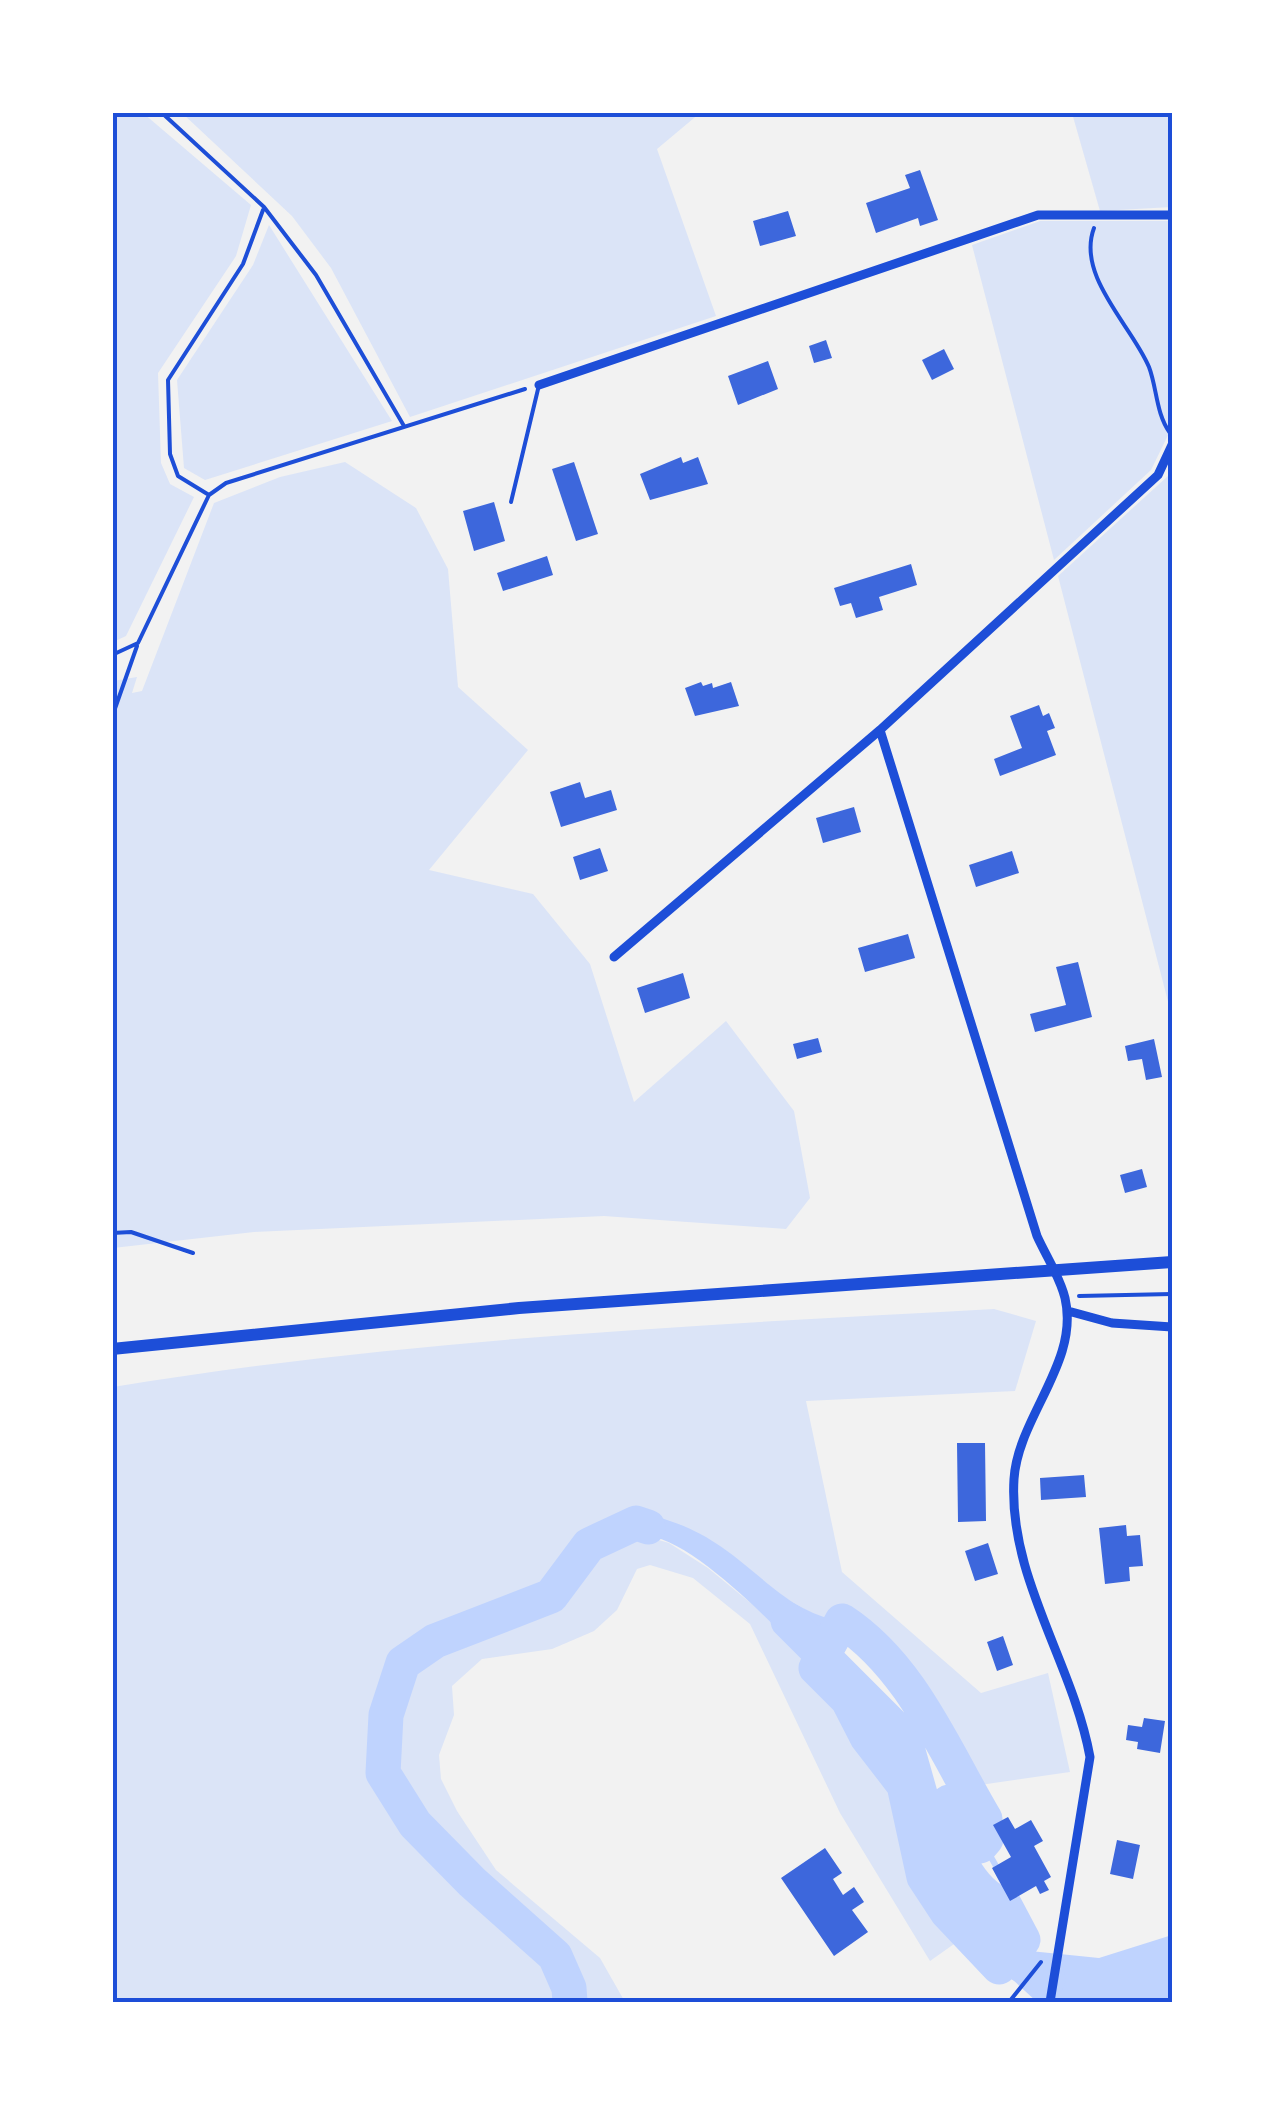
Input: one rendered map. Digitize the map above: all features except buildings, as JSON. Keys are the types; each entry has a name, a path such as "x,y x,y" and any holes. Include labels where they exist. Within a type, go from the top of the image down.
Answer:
{"main road":[{"path":"112,1349 519,1308 1172,1262"}],"street":[{"path":"539,385 1038,215 1172,215"},
{"path":"614,957 880,730 1158,474 1172,445"},
{"path":"880,730 1036,1236 1064,1293 1068,1311 1061,1354 1020,1440 1014,1478 1016,1516 1028,1575 1085,1729 1090,1757 1050,2002"},
{"path":"1068,1311 1112,1323 1172,1327"}],"lane":[{"path":"511,502 539,385"}],"path":[{"path":"161,112 264,207 316,275 405,428"},
{"path":"209,495 178,476 170,454 168,380 243,264 264,207"},
{"path":"1109,215 1094,228 1089,242 1114,314 1141,350 1164,426 1172,436"},
{"path":"112,718 138,643 209,495 226,484 539,385"},
{"path":"112,655 138,643"},
{"path":"112,1233 131,1232 194,1253"},
{"path":"1064,1293 1096,1299 1172,1294"},
{"path":"1008,2002 1062,1934"}],"shaded area":[{"path":"113,112 143,113 251,205 236,256 158,373 161,463 170,484 194,497 126,636 113,642"},
{"path":"182,113 700,113 657,149 716,316 410,417 331,268 292,216"},
{"path":"1072,113 1172,113 1172,207 1100,211"},
{"path":"1040,221 1172,221 1172,427 1151,470 1054,560 972,245"},
{"path":"269,225 392,421 205,480 184,468 177,380 253,265"},
{"path":"345,462 416,508 448,569 458,687 528,750 429,870 533,894 590,964 634,1102 726,1021 794,1111 810,1198 786,1229 604,1216 254,1232 113,1248 113,681 137,677 132,693 142,691 214,503 280,477"},
{"path":"1172,466 1172,1017 1058,576 1168,476"},
{"path":"994,1309 1036,1321 1015,1391 806,1401 842,1572 981,1693 1048,1673 1070,1772 966,1787 918,1698 862,1634 842,1621 820,1618 772,1590 724,1549 641,1535 669,1543 708,1568 769,1618 848,1700 867,1737 904,1785 924,1877 947,1912 971,1932 930,1961 840,1813 750,1624 693,1578 650,1565 637,1569 617,1610 594,1631 552,1649 482,1659 452,1686 454,1715 439,1755 441,1779 496,1870 600,1958 625,2002 113,2002 113,1387 442,1345"}],"water":[{"path":"629,1511 701,1534 793,1602 842,1621 816,1668 734,1588 685,1551 661,1539 641,1535 611,1546 598,1530"},
{"path":"1172,1935 1172,1997 1145,2002 1037,2002 999,1967 1023,1940 1030,1951 1099,1958"}],"waterway":[{"path":"570,2002 569,1988 555,1956 472,1882 415,1824 383,1773 386,1715 403,1663 435,1641 551,1596 589,1545 636,1523 648,1527"},
{"path":"788,1621 904,1737 942,1872 1018,1963 1048,1979"},
{"path":"842,1621 888,1661 907,1685 985,1819 986,1839 980,1846 949,1802 941,1808 962,1866 981,1890 1005,1906 1023,1940 999,1967 947,1912 924,1877 904,1785 867,1737 848,1700 816,1668 842,1621"},
{"path":"983,1843 996,1866"},
{"path":"996,1936 1009,1898"}]}
